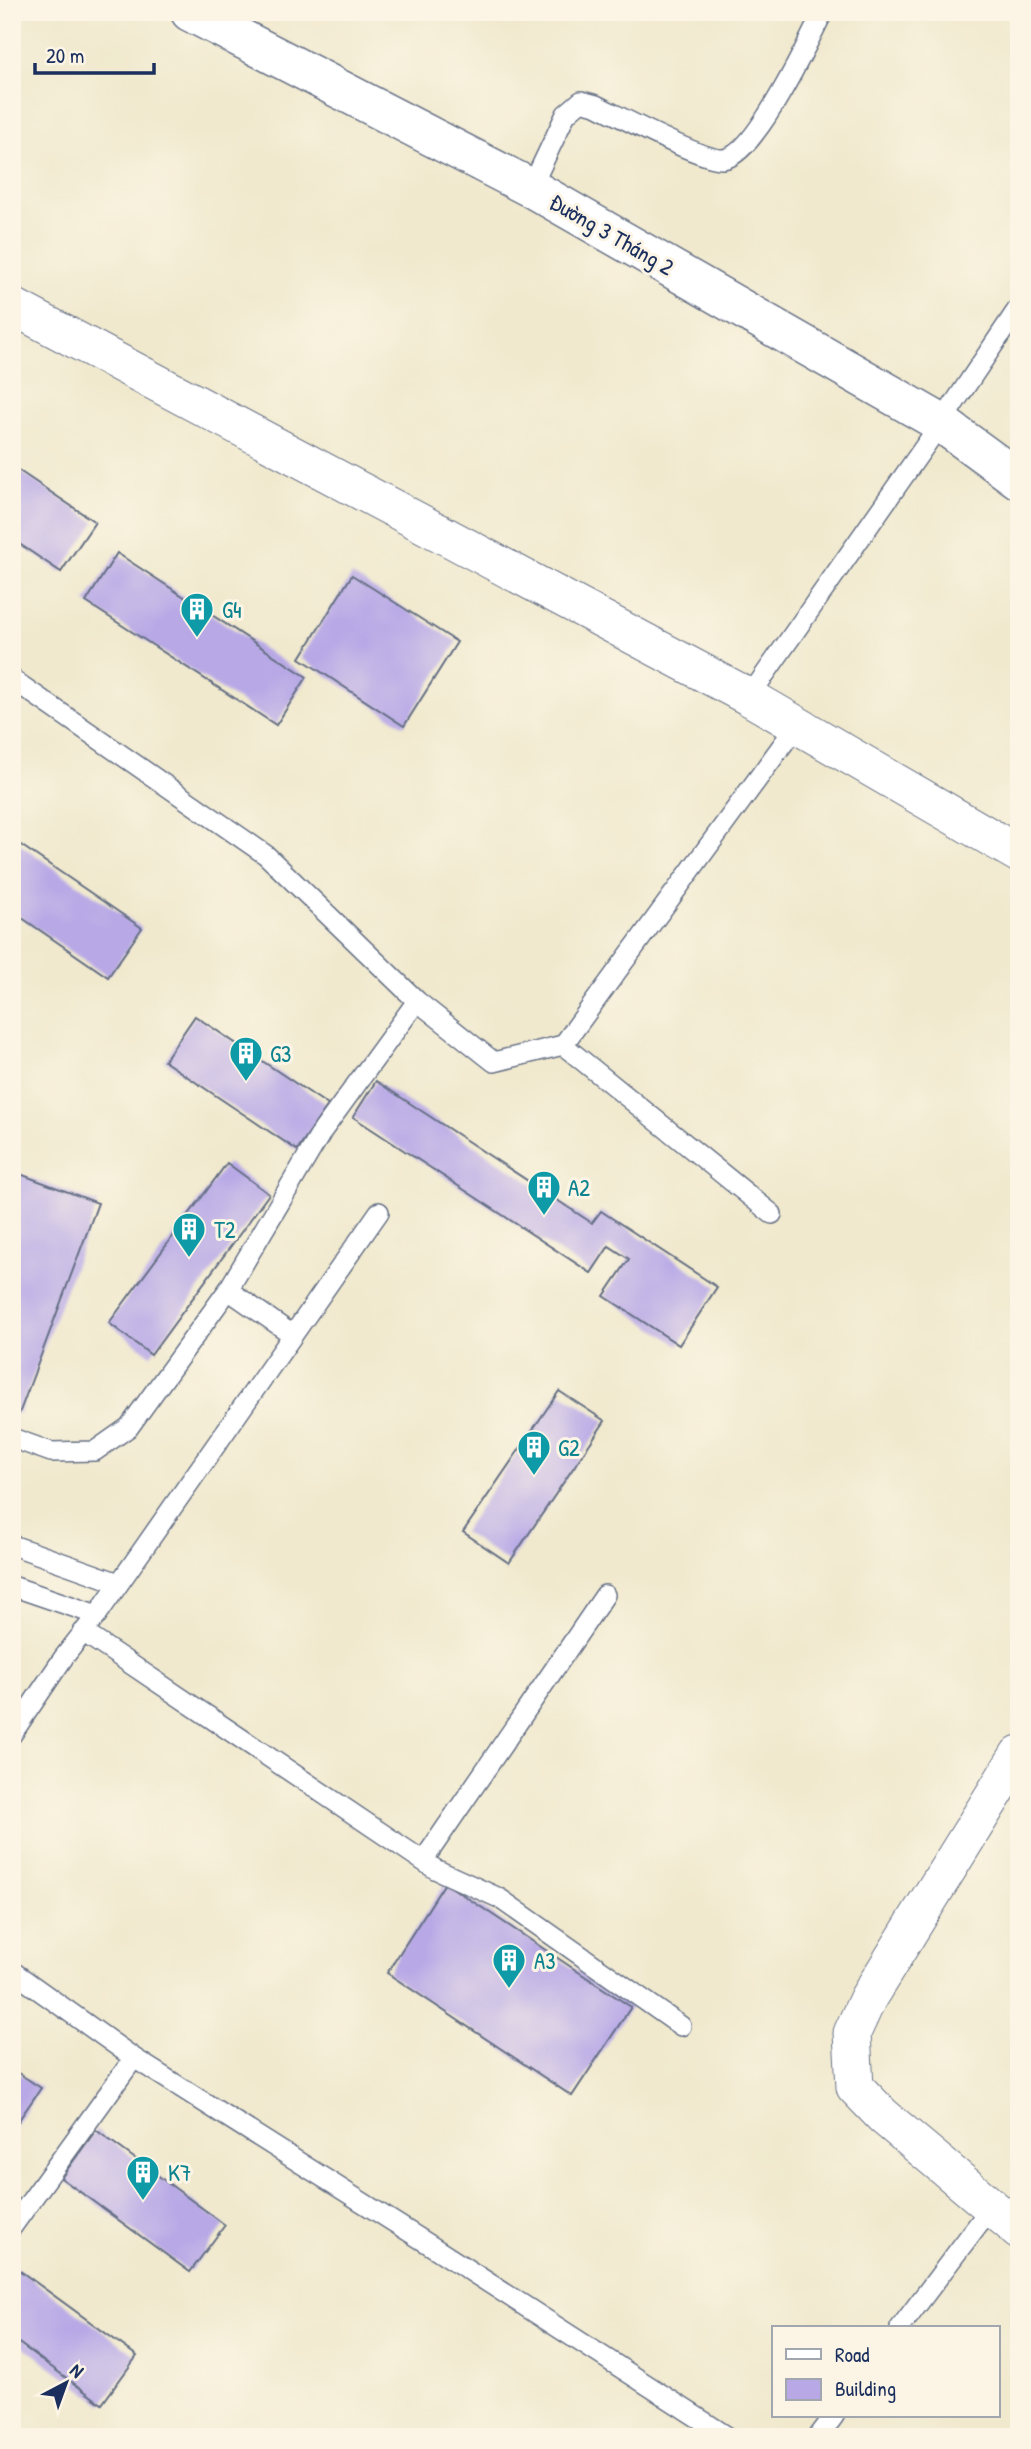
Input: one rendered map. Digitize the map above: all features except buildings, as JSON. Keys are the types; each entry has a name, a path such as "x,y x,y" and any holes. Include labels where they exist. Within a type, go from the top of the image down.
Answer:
{"street":[{"name":"Đường 3 Tháng 2","path":"190,12 531,188 941,423 1019,480"},
{"path":"12,306 749,697 1019,854"},
{"path":"1019,1754 868,1998 852,2033 856,2087 883,2116 1019,2230"}],"lane":[{"path":"531,188 566,114 581,101 596,104 696,153 722,160 737,156 782,91 823,12"},
{"path":"749,697 1019,307"},
{"path":"12,679 266,855 417,1001 494,1062 563,1045 797,725"},
{"path":"12,1438 51,1452 94,1451 129,1427 229,1290 323,1130 417,1001"},
{"path":"563,1045 772,1214"},
{"path":"12,1734 379,1212"},
{"path":"229,1290 293,1335"},
{"path":"12,1545 119,1583"},
{"path":"12,1586 97,1615"},
{"path":"423,1861 605,1595"},
{"path":"83,1632 435,1869 499,1898 681,2026"},
{"path":"12,1971 134,2058 728,2437"},
{"path":"12,2227 134,2058"},
{"path":"902,2326 992,2206"},
{"path":"818,2437 832,2418"}],"place":[{"name":"G4","path":"197,639"},
{"name":"G3","path":"246,1083"},
{"name":"A2","path":"544,1217"},
{"name":"T2","path":"189,1259"},
{"name":"G2","path":"534,1477"},
{"name":"A3","path":"509,1990"},
{"name":"K7","path":"143,2202"}]}
